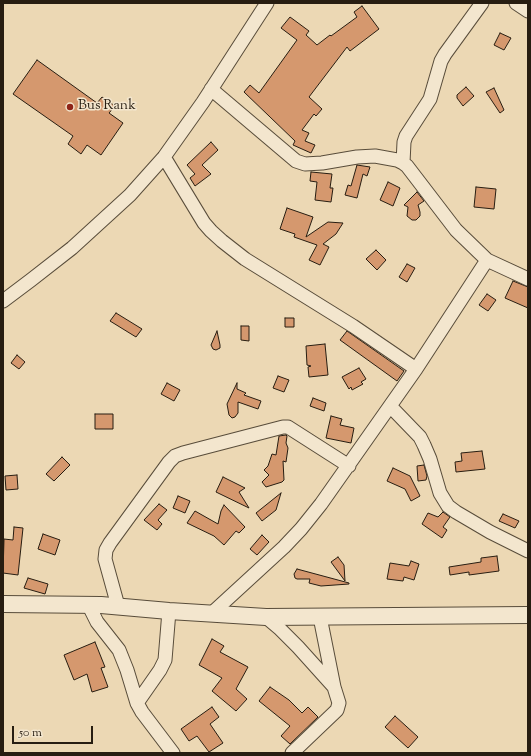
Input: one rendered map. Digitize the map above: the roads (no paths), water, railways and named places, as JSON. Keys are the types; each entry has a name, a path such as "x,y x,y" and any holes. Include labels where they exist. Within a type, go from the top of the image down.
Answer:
{"street":[{"path":"3,301 72,248 130,195 164,157 211,89 267,3"},
{"path":"403,163 404,142 406,136 430,100 441,61 482,3"},
{"path":"516,3 528,11"},
{"path":"211,89 296,161 306,164 322,163 357,157 375,156 397,160 403,163 407,166 456,230 487,260 528,279"},
{"path":"164,157 211,231 245,259 353,326 416,369"},
{"path":"211,614 269,561 301,529 349,466 391,407 487,260"},
{"path":"391,407 420,437 430,459 440,493 448,506 490,532 528,551"},
{"path":"118,606 105,559 106,550 169,462 175,456 283,427 288,428 349,466"},
{"path":"3,604 88,604 266,617 528,615"},
{"path":"88,604 97,622 119,650 137,703 144,716 173,753"},
{"path":"137,703 160,670 165,660 169,611"},
{"path":"266,617 298,647 334,687"},
{"path":"292,753 337,710 339,703 334,687 320,617"}],"place":[{"name":"Bus Rank","path":"70,107"}]}
